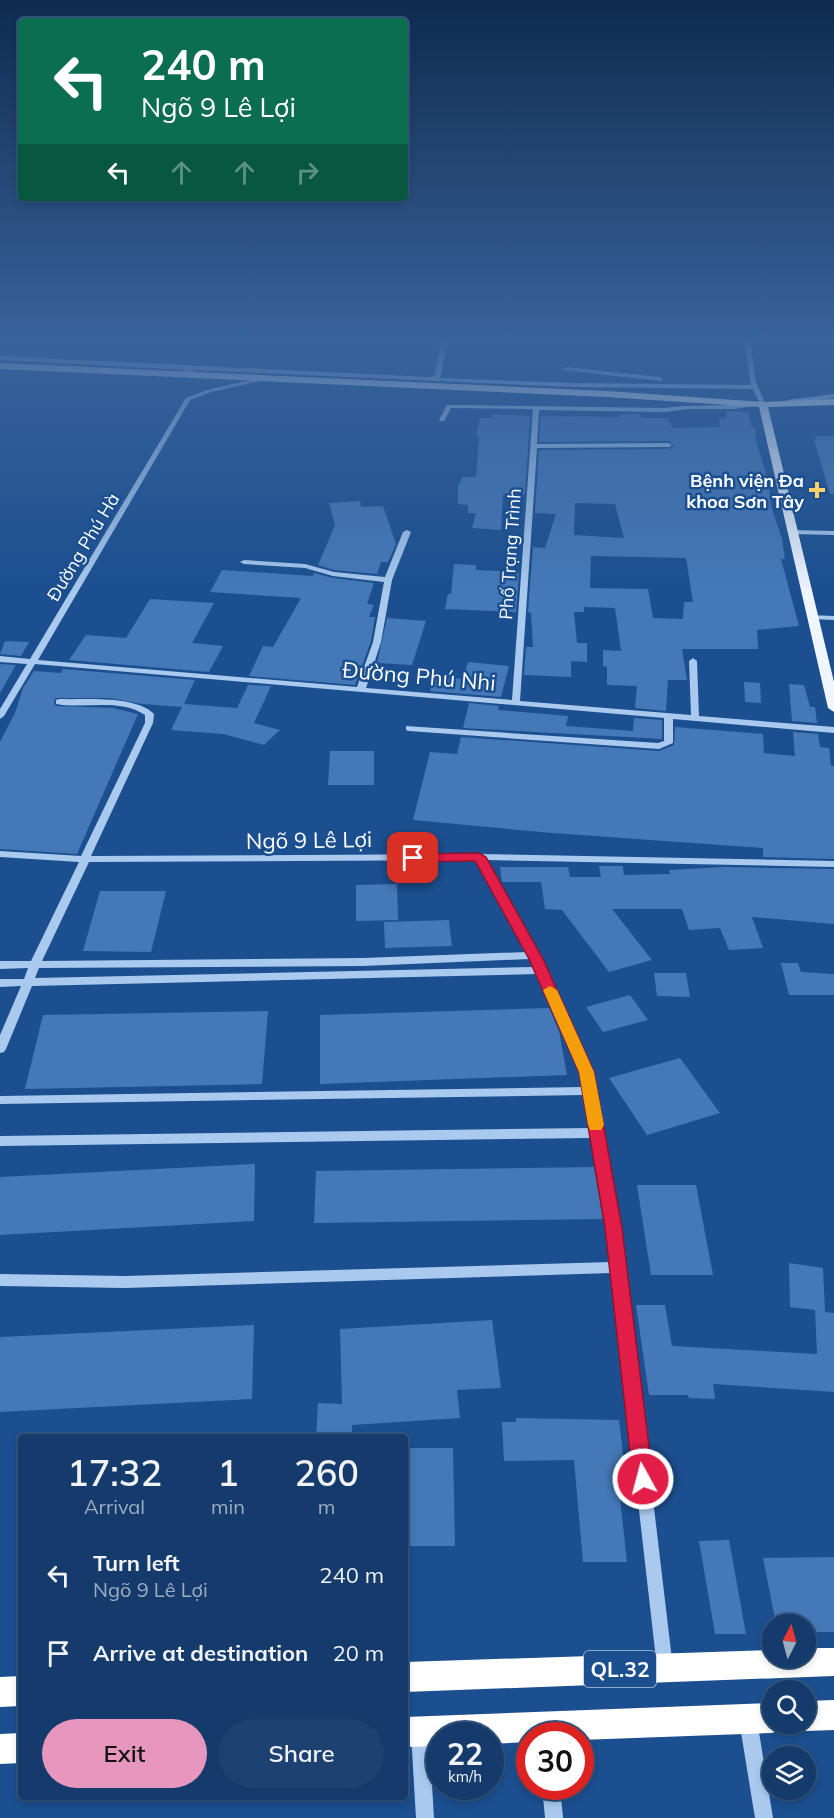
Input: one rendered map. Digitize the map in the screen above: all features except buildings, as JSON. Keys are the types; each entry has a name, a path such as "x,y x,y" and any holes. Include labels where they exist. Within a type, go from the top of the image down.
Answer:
{"highway":[{"name":"QL.32","path":"408,1677 834,1662"},
{"path":"0,1692 18,1691"},
{"path":"816,1716 834,1715"},
{"path":"594,1728 760,1718"},
{"path":"412,1731 516,1731"},
{"path":"0,1749 18,1748"}],"main road":[{"path":"768,425 834,708"}],"street":[{"name":"Đường Phú Hà","path":"0,716 173,425"},
{"name":"Phố Trạng Trình","path":"516,702 535,425"},
{"path":"533,446 669,445"},
{"path":"361,689 377,642 388,580 407,532"},
{"path":"792,532 834,533"},
{"path":"244,562 304,566 333,574 388,580"},
{"path":"812,617 834,618"},
{"name":"Đường Phú Nhi","path":"0,659 669,714 834,730"},
{"path":"693,661 695,717"},
{"path":"0,1049 35,965 149,723 150,714 145,709 132,706 59,702"},
{"path":"409,728 659,746 668,743 669,714"},
{"name":"Ngõ 9 Lê Lợi","path":"0,854 85,859 479,857 834,864"},
{"path":"479,857 534,955 586,1072 618,1267 665,1668"},
{"path":"0,965 363,962 534,955"},
{"path":"0,983 541,970"},
{"path":"0,1100 590,1091"},
{"path":"0,1141 597,1133"},
{"path":"0,1280 125,1282 618,1267"},
{"path":"760,1718 764,1818"},
{"path":"412,1731 425,1818"},
{"path":"552,1800 554,1818"}],"slow traffic":[{"path":"550,990 586,1072 596,1125"}],"place":[{"name":"Bệnh viện Đa khoa Sơn Tây","path":"817,490"}],"route":[{"path":"413,858 479,857 536,959 586,1072 614,1228 643,1479"}]}
